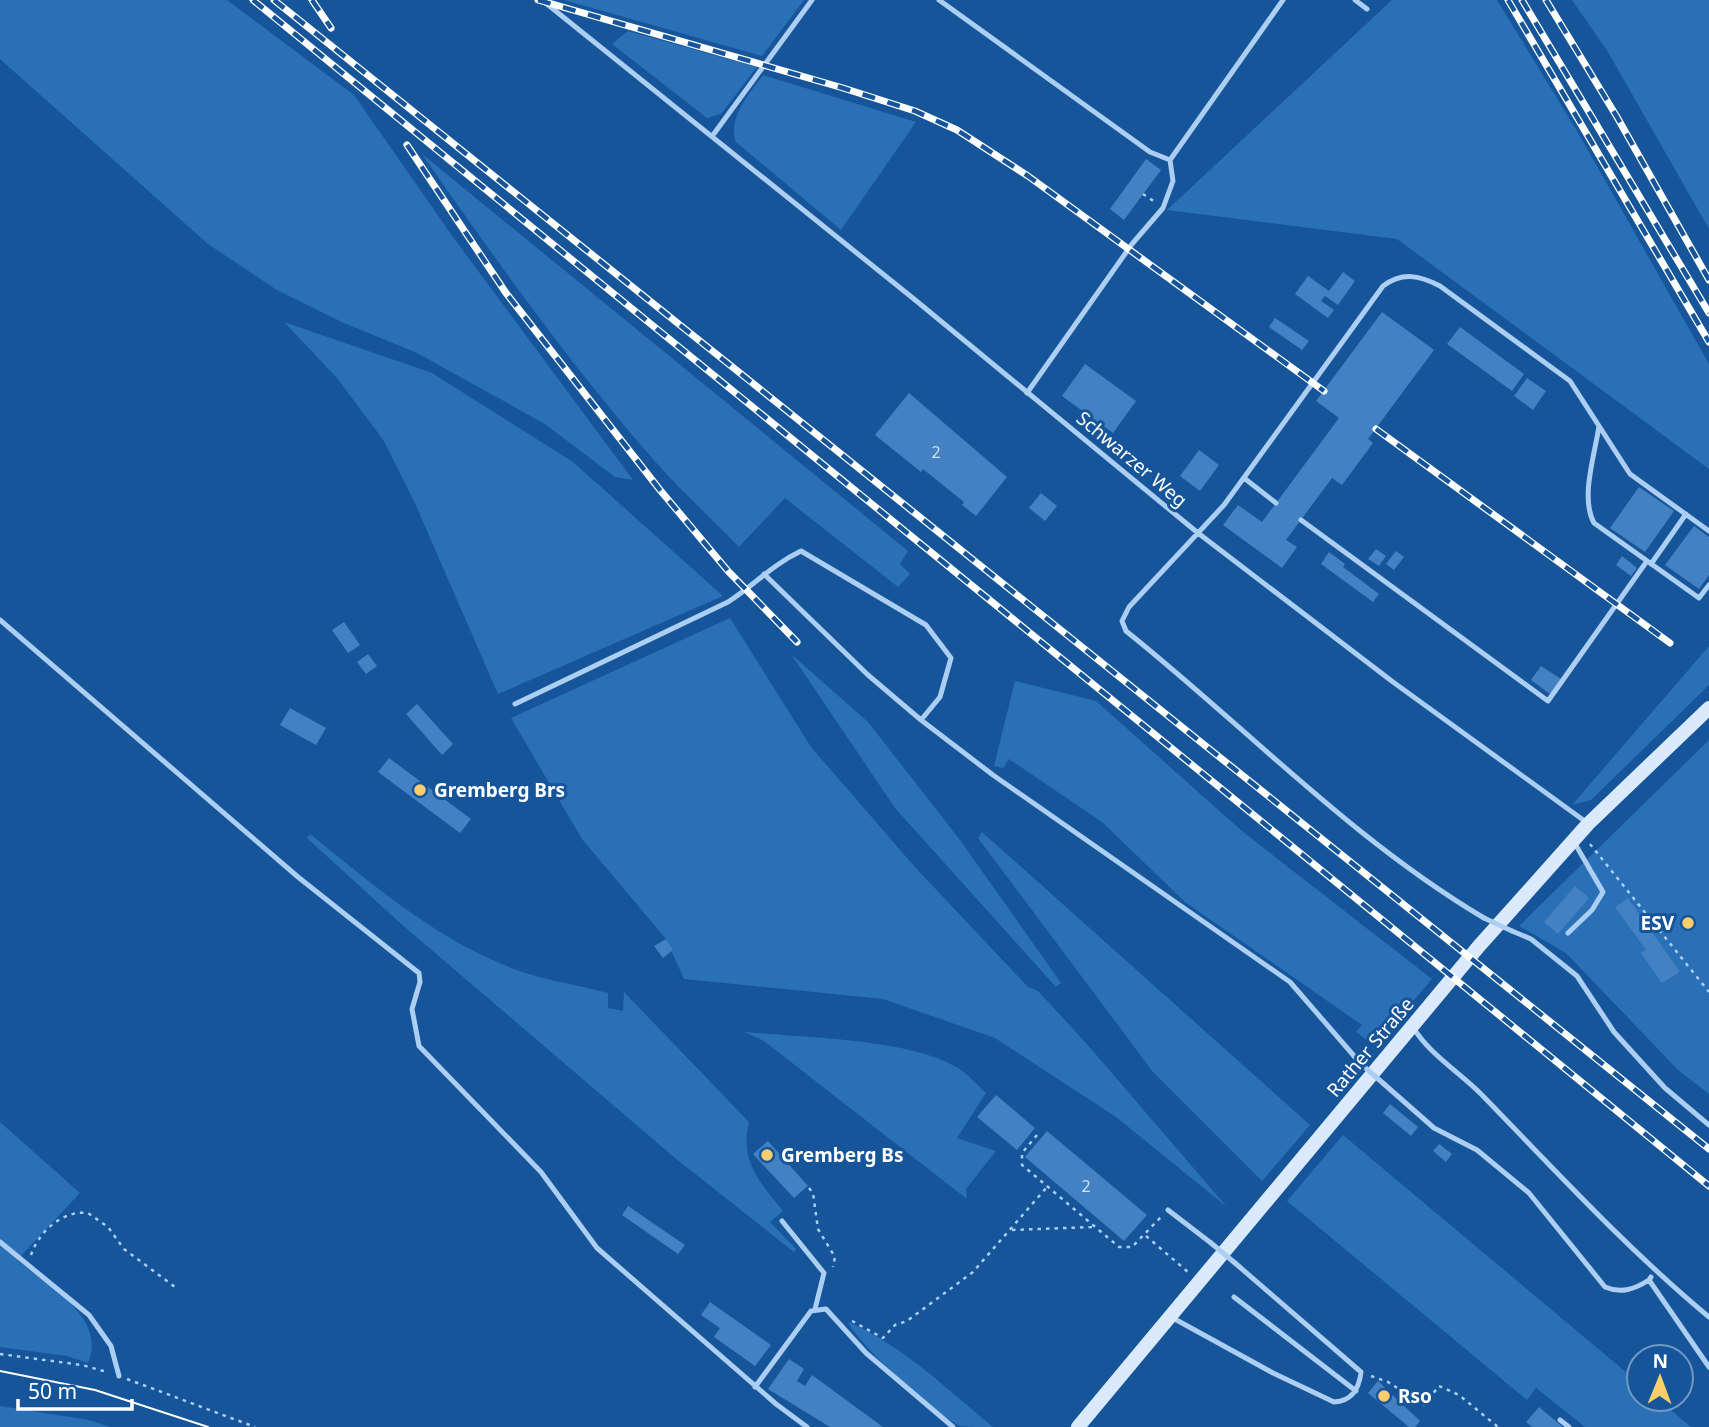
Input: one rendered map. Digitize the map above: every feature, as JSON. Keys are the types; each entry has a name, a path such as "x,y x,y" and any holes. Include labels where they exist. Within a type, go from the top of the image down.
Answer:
{"street":[{"name":"Rather Straße","path":"1078,1427 1479,946 1581,833 1709,708"}],"lane":[{"name":"Schwarzer Weg","path":"542,0 713,135 1198,533 1392,682 1581,833"},
{"path":"713,135 812,0"},
{"path":"939,0 1150,152 1170,160"},
{"path":"1027,393 1132,244 1163,208 1172,181 1170,160 1283,0"},
{"path":"1355,0 1367,9"},
{"path":"1709,531 1630,474 1570,381 1440,286 1428,280 1405,276 1383,286 1244,478 1208,524 1129,607 1122,621 1126,631 1320,800 1434,888 1484,918 1531,939 1577,976 1614,1032 1665,1088 1709,1125"},
{"path":"1599,426 1589,513 1594,523 1699,598 1709,585"},
{"path":"1244,478 1276,503"},
{"path":"1301,520 1548,701 1686,514"},
{"path":"515,704 727,602 773,565 801,551 926,625 951,658 940,697 921,720"},
{"path":"764,574 868,675 921,720 993,775 1290,982 1361,1063 1384,1084 1434,1128 1477,1150 1529,1193 1605,1287 1616,1292 1638,1287 1656,1272"},
{"path":"0,620 298,877 419,973 420,982 412,1009 419,1046 541,1172 597,1248 755,1387 807,1427"},
{"path":"1568,933 1592,910 1602,892 1580,848 1581,833"},
{"path":"1413,1027 1419,1038 1465,1078 1656,1272 1709,1317"},
{"path":"1168,1210 1235,1262 1362,1372 1356,1391 1343,1401 1334,1402 1273,1373 1171,1317"},
{"path":"755,1387 815,1309 824,1273 782,1221"},
{"path":"0,1242 89,1315 111,1346 119,1376"},
{"path":"1649,1280 1709,1367"},
{"path":"1234,1297 1356,1391"},
{"path":"815,1309 826,1309 866,1353 953,1427"},
{"path":"1560,1420 1569,1427"}],"path":[{"path":"1143,194 1163,208"},
{"path":"1581,833 1709,992"},
{"path":"1037,1135 1022,1153 1020,1161 1119,1247 1132,1247 1168,1210"},
{"path":"826,1309 883,1338 895,1325 907,1321 973,1272 1047,1187"},
{"path":"809,1188 814,1196 818,1229 836,1259 833,1268 824,1273"},
{"path":"30,1265 37,1242 63,1216 88,1213 108,1227 124,1249 175,1287"},
{"path":"1012,1230 1094,1227"},
{"path":"1145,1235 1185,1269"},
{"path":"0,1354 82,1365 119,1376 255,1427"},
{"path":"1362,1372 1388,1382 1423,1405 1439,1386 1458,1395 1498,1427"}],"shaded area":[{"path":"0,0 227,0 354,95 453,237 633,480 615,477 545,424 417,353 344,323 277,290 208,244 0,59"},
{"path":"564,0 804,0 762,56"},
{"path":"1392,0 1497,0 1577,131 1709,364 1709,469 1397,239 1167,210"},
{"path":"1572,0 1709,0 1709,229 1608,52"},
{"path":"628,31 757,67 721,114 707,118 612,44"},
{"path":"763,75 916,122 841,230 736,142 734,133 737,115"},
{"path":"422,154 908,551 900,564 910,574 898,587 785,498 739,547 663,470 592,386 505,271"},
{"path":"284,322 432,373 573,462 723,596 498,694 414,501 384,441 337,378"},
{"path":"730,618 811,747 914,866 1028,987 1038,991 1086,1043 1227,1207 1116,1117 995,1038 883,999 684,979 666,939 582,839 511,718"},
{"path":"1709,646 1709,685 1591,800 1572,805"},
{"path":"791,654 868,722 960,840 1061,983 1056,987 895,808"},
{"path":"1015,681 1096,701 1243,832 1432,979 1375,1046 1356,1032 1362,1025 1185,902 1102,822 1009,759 1003,768 994,766"},
{"path":"1709,740 1709,1094 1678,1070 1566,953 1519,926"},
{"path":"982,832 1310,1125 1262,1181 1153,1072 978,838"},
{"path":"310,834 402,907 477,953 529,974 608,993 608,1008 623,1011 624,992 749,1122 749,1159 759,1181 783,1211 770,1222 796,1249 794,1252 675,1158 399,922 307,838"},
{"path":"745,1032 884,1045 937,1058 962,1070 986,1093 957,1138 996,1151 966,1189 967,1199 764,1041"},
{"path":"0,1122 80,1193 17,1260 57,1291 82,1317 92,1346 88,1363 67,1356 0,1347"},
{"path":"1343,1135 1625,1371 1625,1413 1674,1413 1691,1427 1585,1427 1536,1388 1527,1400 1287,1201"},
{"path":"848,1322 906,1356 993,1427 960,1426 949,1419 882,1362"},
{"path":"0,1406 89,1420 110,1427 0,1427"}],"building":[{"path":"1146,159 1161,170 1124,220 1110,209"},
{"path":"1343,272 1355,281 1338,305 1325,296 1321,301 1334,310 1328,318 1295,294 1308,276 1329,291"},
{"path":"1382,312 1434,350 1368,439 1373,443 1342,485 1332,478 1286,540 1297,547 1282,568 1223,525 1238,505 1262,522 1339,418 1316,401"},
{"path":"1275,318 1309,341 1302,350 1269,327"},
{"path":"1460,327 1524,374 1512,391 1447,344"},
{"path":"1085,364 1136,401 1113,433 1062,396"},
{"path":"1527,378 1546,391 1533,410 1514,396"},
{"path":"909,393 1007,477 976,516 962,505 964,502 923,469 921,472 875,435"},
{"path":"1199,450 1219,465 1200,491 1180,476"},
{"path":"1639,487 1674,511 1645,552 1610,528"},
{"path":"1041,493 1057,506 1045,521 1029,508"},
{"path":"1694,526 1709,537 1709,575 1699,589 1665,565"},
{"path":"1376,549 1386,556 1379,566 1368,559"},
{"path":"1396,551 1404,557 1394,570 1386,564"},
{"path":"1329,552 1345,564 1343,567 1379,594 1373,602 1321,564"},
{"path":"1622,556 1637,568 1631,576 1616,565"},
{"path":"344,622 360,645 348,653 332,630"},
{"path":"368,654 377,666 366,674 357,662"},
{"path":"1541,666 1561,679 1550,694 1531,680"},
{"path":"417,704 453,744 442,755 406,714"},
{"path":"290,708 326,728 316,745 280,725"},
{"path":"389,758 471,819 460,833 378,772"},
{"path":"1575,886 1589,898 1558,934 1544,922"},
{"path":"1628,898 1680,972 1662,983 1641,953 1646,950 1615,907"},
{"path":"666,939 673,950 663,958 654,946"},
{"path":"996,1095 1035,1128 1017,1150 977,1117"},
{"path":"1390,1104 1418,1127 1411,1136 1383,1113"},
{"path":"1047,1131 1147,1215 1124,1241 1025,1157"},
{"path":"768,1141 808,1186 794,1198 753,1154"},
{"path":"1439,1144 1452,1154 1446,1162 1433,1151"},
{"path":"628,1206 685,1245 678,1254 622,1215"},
{"path":"710,1302 771,1345 755,1366 714,1337 720,1328 701,1315"},
{"path":"789,1359 804,1369 797,1381 805,1386 812,1375 883,1427 830,1427 768,1389"},
{"path":"1378,1381 1420,1421 1415,1427 1409,1427 1368,1393"},
{"path":"1539,1407 1563,1427 1532,1427 1526,1422"}],"tram line":[{"path":"0,1371 95,1390 208,1427"}],"railway":[{"path":"253,0 1709,1186"},
{"path":"274,0 1709,1149"},
{"path":"312,0 331,28"},
{"path":"538,0 843,88 915,111 957,130 1028,176 1324,391"},
{"path":"1508,0 1709,342"},
{"path":"1522,0 1709,313"},
{"path":"1546,0 1617,117 1709,280"},
{"path":"407,145 506,293 660,490 728,571 797,642"},
{"path":"1376,429 1670,643"}],"place":[{"name":"Gremberg Brs","path":"420,790"},
{"name":"ESV","path":"1688,923"},
{"name":"Gremberg Bs","path":"767,1155"},
{"name":"Rso","path":"1384,1396"}]}
